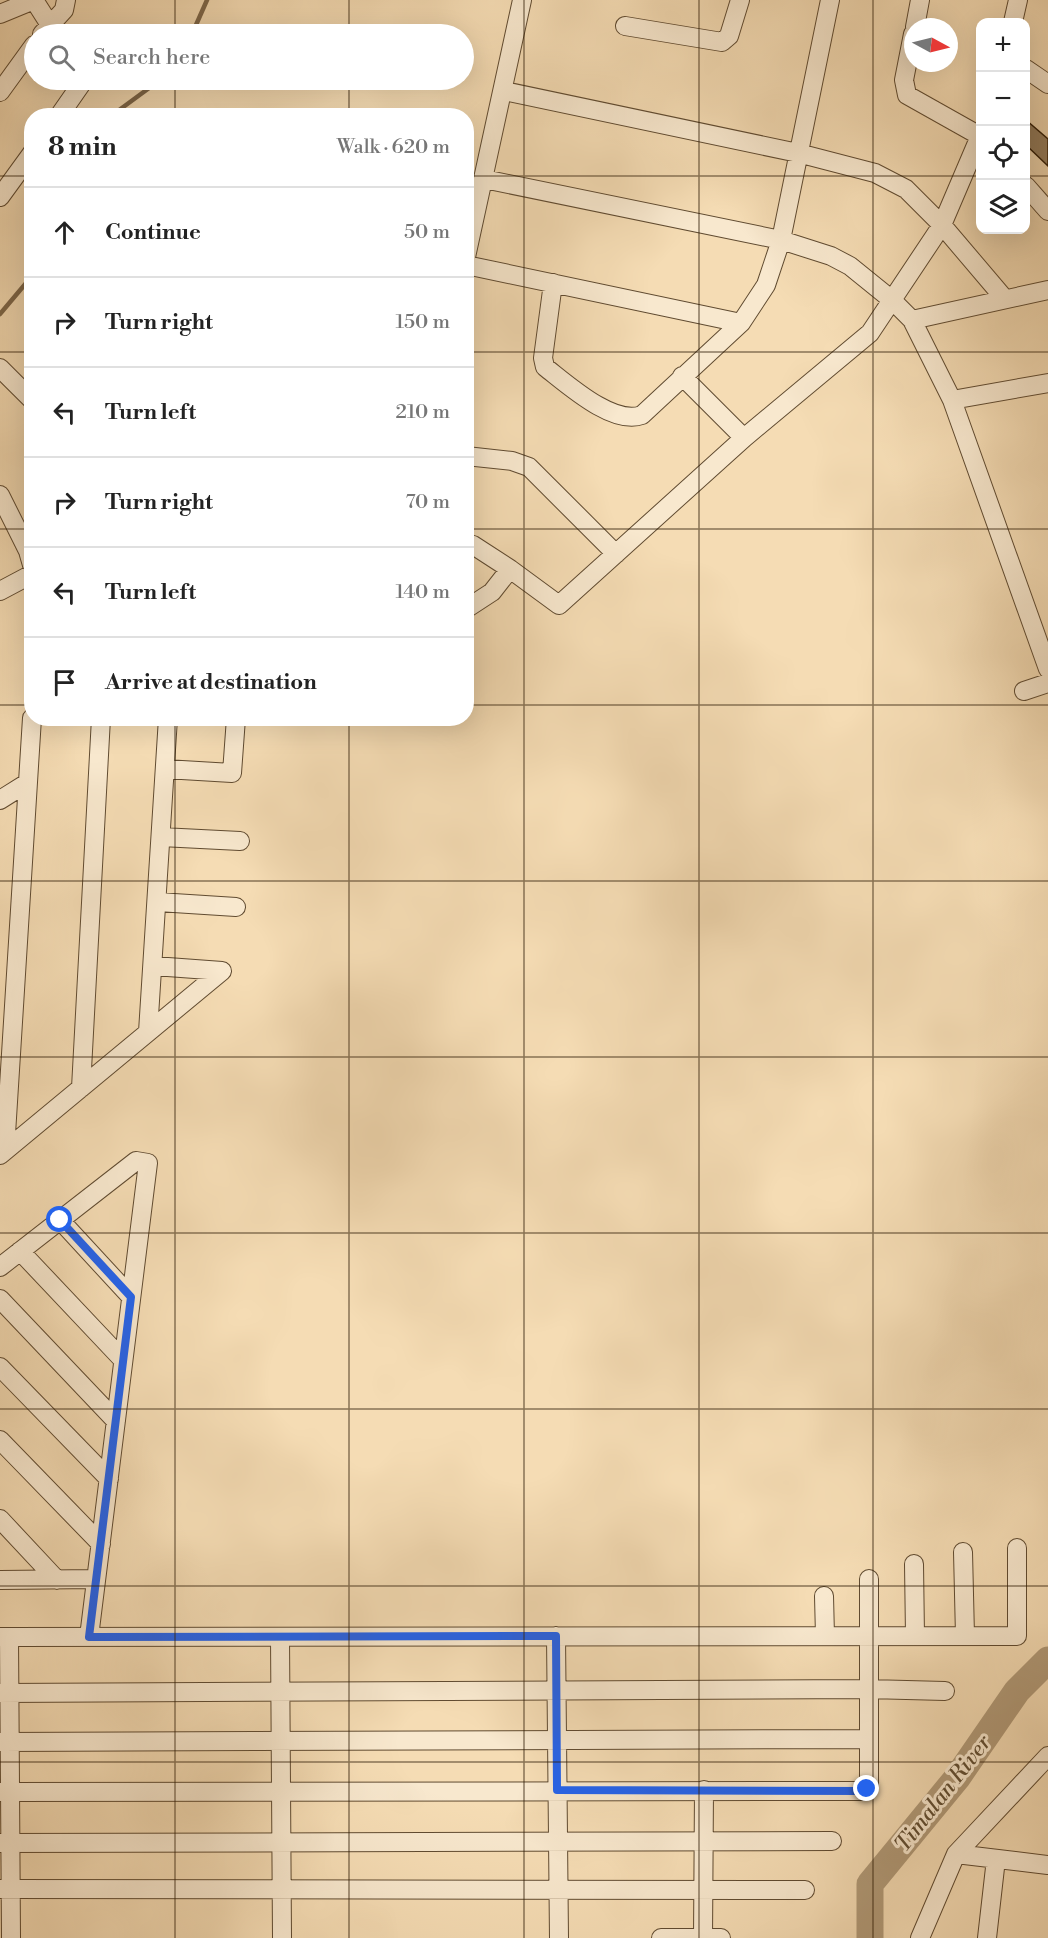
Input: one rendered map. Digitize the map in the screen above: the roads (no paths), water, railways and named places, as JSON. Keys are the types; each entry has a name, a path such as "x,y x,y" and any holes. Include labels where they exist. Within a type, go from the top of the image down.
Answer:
{"street":[{"path":"0,14 34,0 46,24"},
{"path":"54,24 64,10 66,0"},
{"path":"474,222 522,0"},
{"path":"625,26 722,42 729,36 740,0"},
{"path":"553,283 543,358 545,367 593,403 635,418 642,415 741,323 766,285 781,240 830,0"},
{"path":"917,18 920,0"},
{"path":"1014,18 1018,0"},
{"path":"0,92 24,59"},
{"path":"906,72 904,80 907,95 976,134"},
{"path":"1030,72 1048,84"},
{"path":"64,108 77,90"},
{"path":"504,91 798,153 865,170 899,183 942,225 1004,298"},
{"path":"474,546 559,605 744,438 870,333 942,225 976,145"},
{"path":"0,197 24,164"},
{"path":"484,179 781,240 831,256 850,266 892,300 912,320 952,400 1048,669"},
{"path":"1030,190 1048,210"},
{"path":"474,267 741,323"},
{"path":"912,320 1048,290"},
{"path":"0,368 24,392"},
{"path":"682,376 744,438"},
{"path":"952,400 1047,389"},
{"path":"474,457 512,461 529,467 616,554"},
{"path":"0,495 24,543"},
{"path":"474,604 492,592 510,569"},
{"path":"0,591 24,578"},
{"path":"1024,691 1048,683"},
{"path":"2,1153 31,726"},
{"path":"81,1088 101,726"},
{"path":"148,1032 168,726"},
{"path":"165,769 232,773 235,726"},
{"path":"0,800 27,783"},
{"path":"161,837 240,841"},
{"path":"158,902 236,907"},
{"path":"2,1153 222,971 154,966"},
{"path":"0,1266 136,1161 148,1163 89,1637"},
{"path":"60,1220 131,1297"},
{"path":"20,1251 123,1360"},
{"path":"0,1299 116,1421"},
{"path":"0,1367 109,1479"},
{"path":"0,1440 101,1544"},
{"path":"0,1518 57,1580"},
{"path":"11,1938 5,1889 4,1637 1017,1636 1017,1548"},
{"path":"963,1552 965,1636"},
{"path":"914,1564 915,1636"},
{"path":"0,1580 96,1579"},
{"path":"5,1792 863,1791 868,1785 869,1579"},
{"path":"824,1596 825,1636"},
{"path":"556,1636 559,1938"},
{"path":"280,1637 282,1938"},
{"path":"5,1693 868,1689 945,1691"},
{"path":"5,1742 868,1739"},
{"path":"920,1938 956,1854 1045,1763"},
{"path":"703,1938 704,1790"},
{"path":"5,1843 832,1841"},
{"path":"956,1854 1048,1865"},
{"path":"987,1938 996,1858"},
{"path":"5,1889 703,1888 806,1890"},
{"path":"661,1938 721,1938"}],"waterway":[{"path":"196,24 207,0"},
{"path":"122,108 146,90"},
{"path":"0,314 24,286"},
{"name":"Timalan River","path":"870,1938 870,1884 957,1778 1017,1691 1048,1660"}]}
